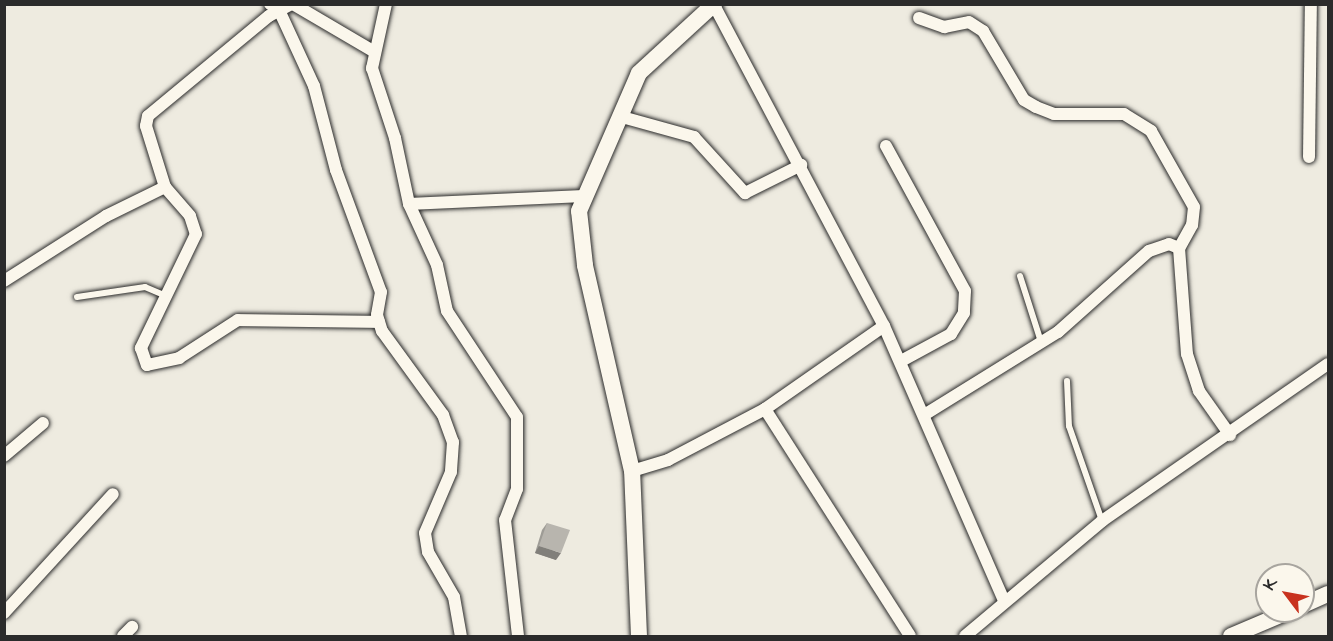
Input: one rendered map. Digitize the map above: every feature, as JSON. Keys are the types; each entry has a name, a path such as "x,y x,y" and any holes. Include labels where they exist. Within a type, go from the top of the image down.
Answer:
{"street":[{"path":"373,51 293,4 274,7 148,116 146,126 165,187 190,216 196,234 141,348 147,365 179,358 237,320 379,322"},
{"path":"386,4 373,51 372,68 395,138 409,204 437,265 447,311 517,417 518,489 505,520 518,636"},
{"path":"1309,158 1311,4"},
{"path":"639,636 632,471 578,226 583,196 622,117 639,73 714,5 801,165 884,326 1004,601"},
{"path":"274,7 314,86 336,170 381,292 379,322 443,416 453,442 451,472 425,533 428,552 454,597 460,636"},
{"path":"919,18 944,27 969,22 983,31 1024,100 1036,107 1054,114 1139,119 1194,207 1192,225 1179,248 1187,354 1199,391 1230,435"},
{"path":"622,117 694,137 745,194 801,165"},
{"path":"886,146 965,291 964,313 951,334 901,361"},
{"path":"4,281 106,216 165,187"},
{"path":"409,204 583,196"},
{"path":"924,415 1041,342 1084,312 1149,251 1169,244 1179,248"},
{"path":"632,471 669,460 765,409 884,326"},
{"path":"965,636 1102,521 1230,435 1329,364"},
{"path":"765,409 910,636"},
{"path":"4,456 43,423"},
{"path":"4,613 113,494"},
{"path":"1315,600 1329,594"},
{"path":"1231,636 1262,623"}],"lane":[{"path":"1020,276 1041,342"},
{"path":"77,297 144,287 167,296"},
{"path":"1067,381 1069,426 1102,521"}],"building":[{"path":"547,523 570,530 561,553 539,546"}]}
